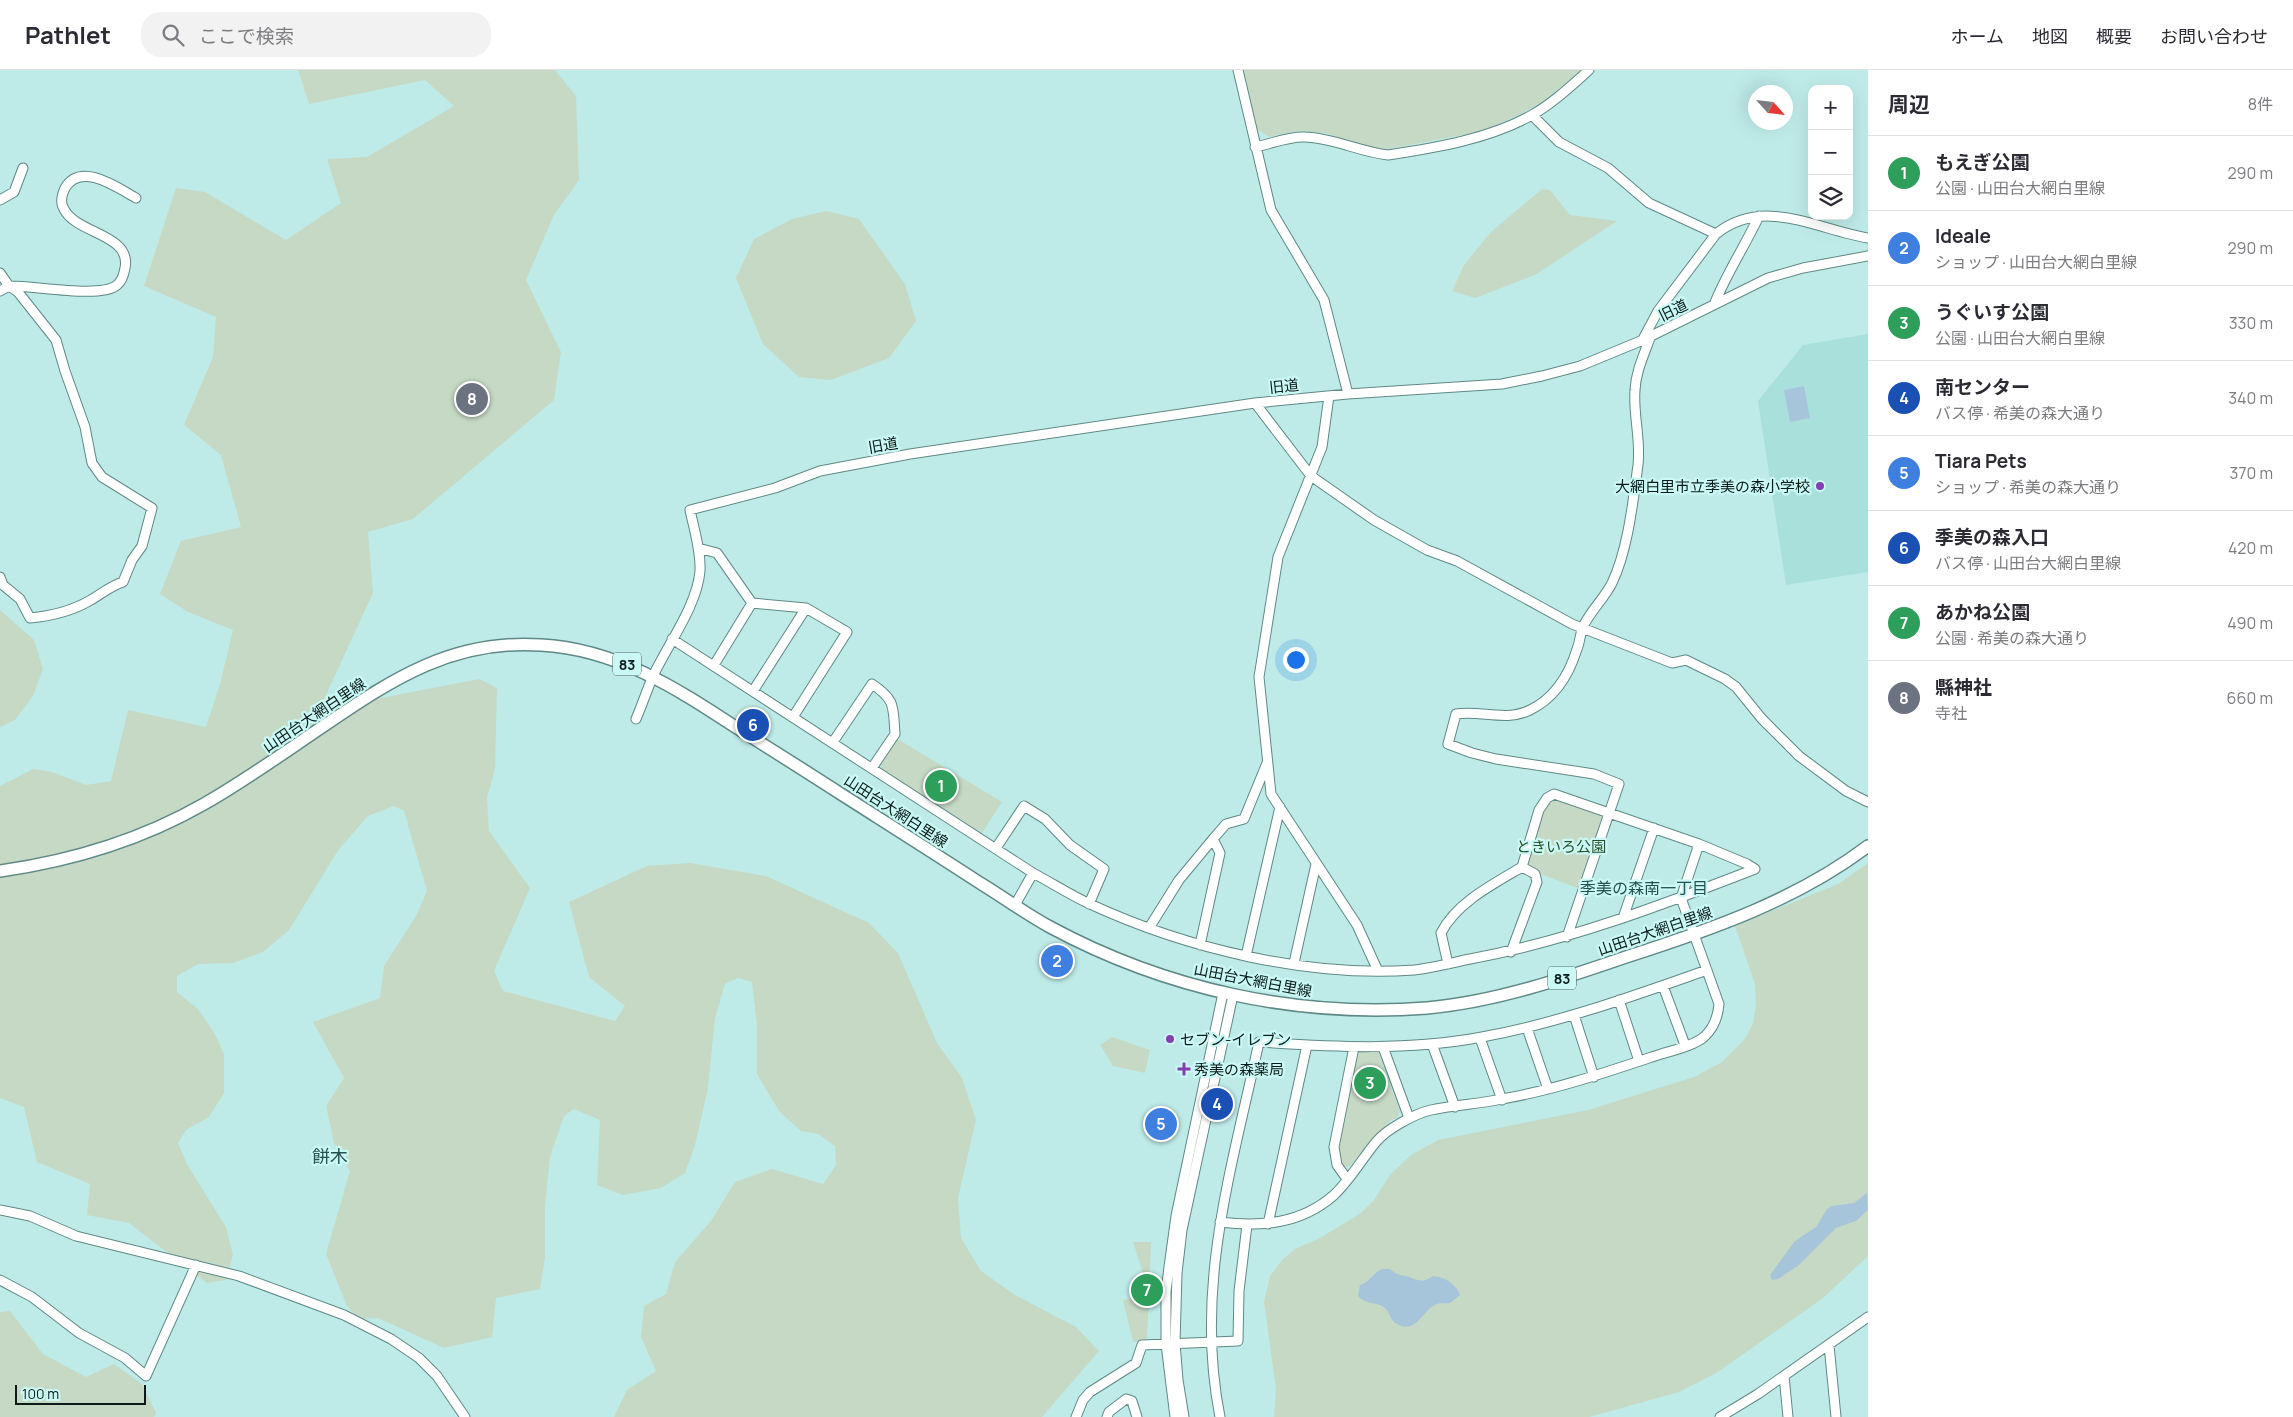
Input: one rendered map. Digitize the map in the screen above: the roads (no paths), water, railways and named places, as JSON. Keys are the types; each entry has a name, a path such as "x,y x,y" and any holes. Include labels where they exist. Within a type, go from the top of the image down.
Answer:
{"main road":[{"name":"山田台大網白里線","path":"0,871 26,867 100,849 177,819 252,775 392,681 413,670 453,654 472,649 514,644 557,646 598,654 653,676 705,707 1046,925 1116,958 1168,978 1228,994 1331,1009 1429,1008 1521,990 1694,935 1807,887 1868,846"}],"street":[{"path":"1238,70 1271,210 1324,300 1348,394"},
{"path":"1255,147 1303,137 1336,142 1372,153 1388,155 1483,135 1532,115 1569,89 1589,70"},
{"path":"1532,115 1559,142 1608,168 1649,203 1716,234"},
{"path":"0,200 14,192 23,168"},
{"path":"0,291 9,286 100,290 116,287 122,277 126,262 122,249 71,217 64,210 62,200 68,183 76,177 88,176 101,179 136,198"},
{"path":"1714,305 1723,282 1759,216"},
{"path":"1568,937 1619,784 1594,774 1496,758 1472,753 1448,744 1456,714 1467,712 1506,717 1529,711 1546,700 1559,687 1566,676 1577,650 1582,628 1612,583 1625,539 1639,447 1635,389 1647,337 1658,311 1716,234 1727,225 1745,217 1759,216 1784,217 1868,238"},
{"name":"旧道","path":"698,548 690,510 775,488 820,471 910,454 1255,403 1348,394 1502,384 1580,366 1647,337 1768,278 1803,268 1868,256"},
{"path":"0,273 9,286 18,292 56,340 85,426 92,463 102,477 152,508 142,546 132,560 123,582 109,587 90,601 61,614 30,618 20,599 3,585 0,577"},
{"path":"1329,396 1322,447 1278,557 1259,677 1271,794 1357,924 1378,971"},
{"path":"1255,403 1311,476 1374,520 1420,545 1457,560 1582,628 1672,663 1686,660 1725,679 1736,688 1762,719 1799,756 1846,791 1868,802"},
{"path":"698,548 717,553 752,603 806,608 847,632 793,717"},
{"name":"83","path":"653,676 696,588 700,571 698,548"},
{"path":"714,665 752,603"},
{"path":"753,691 806,608"},
{"path":"672,639 1033,872 1089,904 1149,928 1246,956 1341,970 1415,970 1448,964 1510,952 1568,937 1681,898 1755,869 1699,844 1554,794 1547,798 1538,810 1522,867 1462,907 1447,921 1441,933 1448,964"},
{"path":"636,719 653,676"},
{"path":"833,742 872,684 886,694 892,706 895,734 872,768"},
{"path":"1149,928 1179,880 1226,824 1244,819 1268,760"},
{"path":"1260,782 1266,781 1270,786"},
{"path":"996,848 1024,806 1045,819 1070,845 1104,869 1089,904"},
{"path":"1246,956 1280,807"},
{"path":"1623,918 1654,828"},
{"path":"1200,944 1220,853 1213,839"},
{"path":"1220,1222 1247,1225 1268,1224 1291,1220 1320,1206 1335,1194 1348,1179 1377,1140 1408,1118 1431,1110 1502,1100 1594,1077 1704,1038 1716,1021 1718,1004 1681,898 1699,844"},
{"path":"1294,964 1316,864"},
{"path":"1510,952 1536,882 1535,874 1522,867"},
{"path":"1015,905 1033,872"},
{"path":"1220,1417 1210,1342 1211,1284 1220,1222 1259,1042 1383,1047 1432,1044 1480,1038 1574,1016 1707,970"},
{"path":"1663,986 1685,1045"},
{"path":"1175,1417 1170,1344 1176,1273 1192,1162 1228,994"},
{"path":"1619,1000 1639,1061"},
{"path":"1574,1016 1594,1077"},
{"path":"1527,1028 1548,1089"},
{"path":"1480,1038 1502,1100"},
{"path":"1432,1044 1455,1107"},
{"path":"1268,1224 1307,1045"},
{"path":"1348,1179 1337,1165 1334,1147 1354,1047"},
{"path":"1383,1047 1408,1118"},
{"path":"0,1210 30,1216 76,1236 239,1276 307,1299 344,1315 391,1339 419,1358 437,1376 465,1417"},
{"path":"1076,1417 1083,1400 1090,1392 1136,1363 1142,1345 1238,1341 1239,1291 1247,1225"},
{"path":"0,1280 32,1297 79,1333 125,1358 146,1376 196,1265"},
{"path":"1720,1417 1784,1376 1868,1317"},
{"path":"1170,1344 1184,1417"},
{"path":"1829,1344 1836,1417"},
{"path":"1784,1376 1788,1417"},
{"path":"1107,1417 1109,1412 1126,1399 1132,1400 1137,1417"},
{"path":"1738,1407 1740,1417"}],"place":[{"name":"縣神社","path":"472,399"},
{"name":"大網白里市立季美の森小学校","path":"1820,486"},
{"name":"季美の森入口","path":"753,725"},
{"name":"もえぎ公園","path":"941,786"},
{"name":"Ideale","path":"1057,961"},
{"name":"セブン-イレブン","path":"1170,1039"},
{"name":"秀美の森薬局","path":"1184,1069"},
{"name":"うぐいす公園","path":"1370,1083"},
{"name":"南センター","path":"1217,1104"},
{"name":"Tiara Pets","path":"1161,1124"},
{"name":"あかね公園","path":"1147,1290"}],"district":[{"name":"季美の森南一丁目","path":"1644,888"},
{"name":"餅木","path":"330,1156"}],"park label":[{"name":"ときいろ公園","path":"1561,846"}]}
